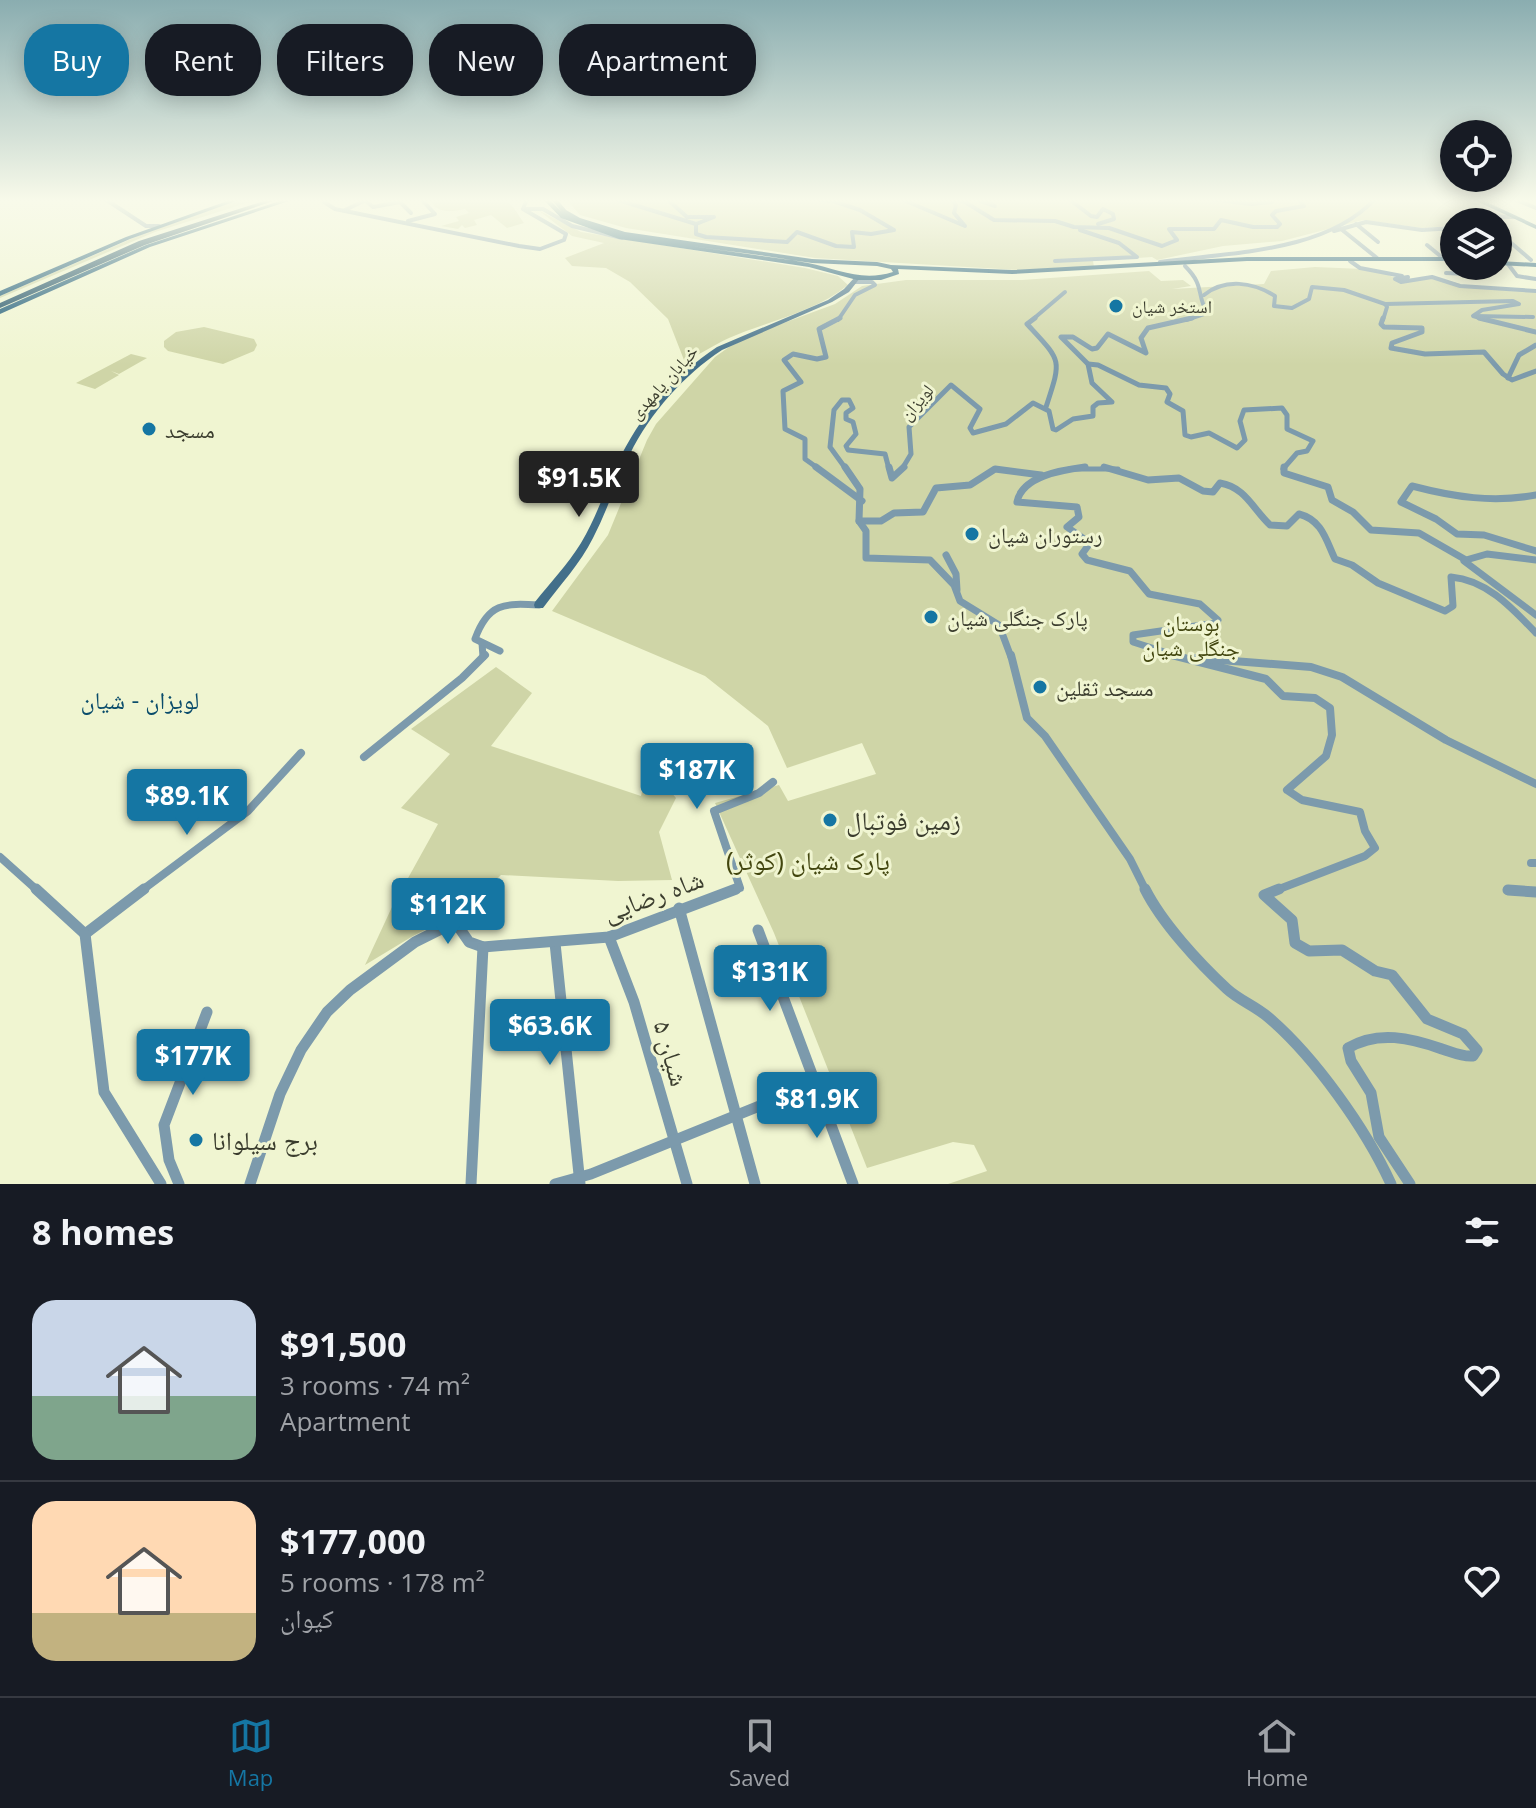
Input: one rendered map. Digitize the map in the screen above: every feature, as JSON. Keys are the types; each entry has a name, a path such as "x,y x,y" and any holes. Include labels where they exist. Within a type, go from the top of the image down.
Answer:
{"highway":[{"path":"0,306 107,254"},
{"path":"0,306 118,254"}],"main road":[{"path":"0,294 89,254"},
{"path":"36,289 127,254"},
{"path":"0,306 128,254"},
{"path":"735,254 795,263 845,275 854,283 909,272 1012,272 1239,259 1440,259"},
{"path":"761,254 888,266 909,272 1036,276 1185,266 1440,260"},
{"path":"1512,262 1534,262"},
{"path":"1512,264 1534,262"},
{"path":"888,266 897,271 891,277"},
{"name":"خیابان یامهدی","path":"539,605 588,540 632,441 695,366 717,347 811,309 854,283"}],"street":[{"path":"1133,254 1142,264"},
{"path":"1163,263 1220,254"},
{"path":"1372,254 1377,258"},
{"path":"1055,261 1137,257"},
{"path":"1350,261 1360,268 1408,277 1395,279 1401,282 1432,277 1460,286 1536,291"},
{"path":"1185,266 1196,277 1204,295"},
{"path":"1512,269 1517,276 1536,279"},
{"path":"854,283 872,282 875,285 855,295 833,326 819,329 826,357 817,359 793,354 784,360 801,382 783,391 785,407 782,426 786,432 805,439 805,459 820,467 835,484 862,501 859,521 866,531 866,558 930,560 937,564 958,592"},
{"path":"1473,316 1482,310 1519,304 1482,300 1385,304 1344,290 1316,286 1310,288 1309,299 1292,308 1275,307 1272,304 1276,298 1273,293 1247,285 1214,287 1201,302 1207,313 1166,326 1148,328 1141,338 1146,353 1108,334 1097,348 1092,349 1073,337 1061,337 1088,364 1098,365 1139,385 1166,388 1170,394 1167,402 1183,411 1185,435 1191,437 1212,434 1237,448 1245,440 1240,421 1244,410 1282,408 1287,415 1287,429 1313,441 1307,451 1297,453 1283,468 1284,473 1328,487 1332,500 1353,512 1371,530 1419,533 1461,559 1536,615"},
{"path":"1065,292 1027,324 1057,356 1058,371 1046,407 1056,430 1073,419 1093,416 1093,407 1098,403 1112,402 1094,387 1089,379 1088,364"},
{"path":"1385,304 1387,307 1381,325 1424,330 1392,343 1391,348 1422,354 1484,352 1508,378 1517,379 1536,371"},
{"path":"1473,316 1535,317"},
{"path":"1473,316 1536,332"},
{"path":"1508,378 1519,355 1536,345"},
{"name":"لویزان","path":"862,501 860,489 830,447 834,410 842,400 849,400 852,404 846,419 855,426 856,434 846,446 848,450 885,454 892,478 910,458 913,448 909,427 949,386 955,386 961,396 978,405 980,409 970,428 973,433 1007,424 1022,416 1033,403 1046,407"},
{"path":"859,521 881,521 901,512 917,515 927,508 936,488 970,485 995,469 1041,475 1108,468 1144,479 1179,478 1209,493 1217,484 1230,484 1248,496 1270,525 1287,526 1299,514 1311,517 1325,532 1335,559 1352,565 1378,583 1445,611 1453,606 1451,577 1468,580 1501,601 1536,633"},
{"path":"1041,475 1022,488 1017,502 1051,502 1077,507 1079,517 1067,527 1090,543 1082,554 1087,560 1130,571 1149,594 1200,604 1216,615 1218,620 1216,623 1133,635 1131,639 1148,649 1266,679 1283,696 1315,698 1330,708 1333,731 1330,751 1314,772 1288,786 1287,790 1300,799 1350,807 1360,812 1365,831 1375,848 1373,853 1362,858 1337,863 1330,871 1264,895 1292,920 1295,943 1309,951 1342,950 1375,971 1392,975 1427,1019 1463,1034 1477,1050 1473,1056 1465,1057 1412,1039 1393,1038 1364,1040 1348,1048 1348,1056 1371,1093 1378,1135 1389,1154 1405,1170 1410,1184"},
{"path":"1536,495 1514,499 1458,498 1412,486 1401,502 1436,519 1457,534 1484,535 1536,551"},
{"path":"1461,559 1498,554 1536,560"},
{"path":"946,555 956,574 960,601 999,625 1010,651 1027,718 1045,736 1130,859 1150,899 1168,924 1228,990 1268,1017 1304,1056 1347,1107 1375,1149 1391,1184"},
{"path":"500,651 475,639 481,619 502,603 539,605"},
{"path":"364,757 462,678 485,655 482,643"},
{"path":"1188,659 1278,663 1311,667 1342,677 1446,740 1536,784"},
{"path":"85,934 248,811 301,753"},
{"name":"شاه رضایی","path":"483,947 609,937 679,908 740,888 714,811 759,793 773,782"},
{"path":"0,857 85,934 104,1092 161,1184"},
{"path":"1508,890 1536,892"},
{"path":"679,908 755,1184"},
{"path":"250,1184 259,1144 288,1077 327,1012 347,993 414,943 449,926 458,926 469,942 483,947 471,1184"},
{"path":"758,930 853,1184"},
{"name":"شیان ۵","path":"609,937 634,1002 687,1184"},
{"path":"555,943 579,1180"},
{"path":"179,1184 169,1160 164,1125 207,1012"},
{"path":"555,1184 579,1180 814,1084"}],"green space":[{"path":"96,254 103,254 0,298"},
{"path":"575,254 719,254 805,268 838,276 848,285 806,309 729,338 684,360 668,319 630,282 606,268 572,266 565,258"},
{"path":"791,254 1184,254 1157,260 1152,257 1093,261 1094,267 1018,270"},
{"name":"بوستان جنگلی شیان","path":"1315,267 1363,269 1384,273 1404,282 1429,276 1468,286 1536,291 1536,1184 948,1184 987,1171 974,1145 953,1142 867,1168 774,933 715,803 779,785 788,801 876,774 862,743 787,768 768,726 705,676 552,611 608,535 656,424 715,357 762,331 835,304 862,286 906,280 1022,280 1149,271 1161,281 1183,280 1191,286 1172,289 1264,284 1271,271"},
{"path":"204,327 254,339 257,345 254,351 223,364 168,351 164,347 164,341 176,332"},
{"path":"131,354 147,358 119,374 111,371 119,375 95,389 76,383"},
{"path":"496,667 532,693 491,746 641,796 648,765 676,798 659,832 672,880 618,881 501,875 468,908 365,965 392,907 438,824 401,808 450,754 411,729"}],"place":[{"name":"استخر شیان","path":"1116,306"},
{"name":"مسجد","path":"149,429"},
{"name":"رستوران شیان","path":"972,534"},
{"name":"پارک جنگلی شیان","path":"931,617"},
{"name":"مسجد ثقلین","path":"1040,687"},
{"name":"زمین فوتبال","path":"830,820"},
{"name":"برج سیلوانا","path":"196,1140"}],"district":[{"name":"لویزان - شیان","path":"140,699"}],"park label":[{"name":"پارک شیان (کوثر)","path":"808,860"}]}
